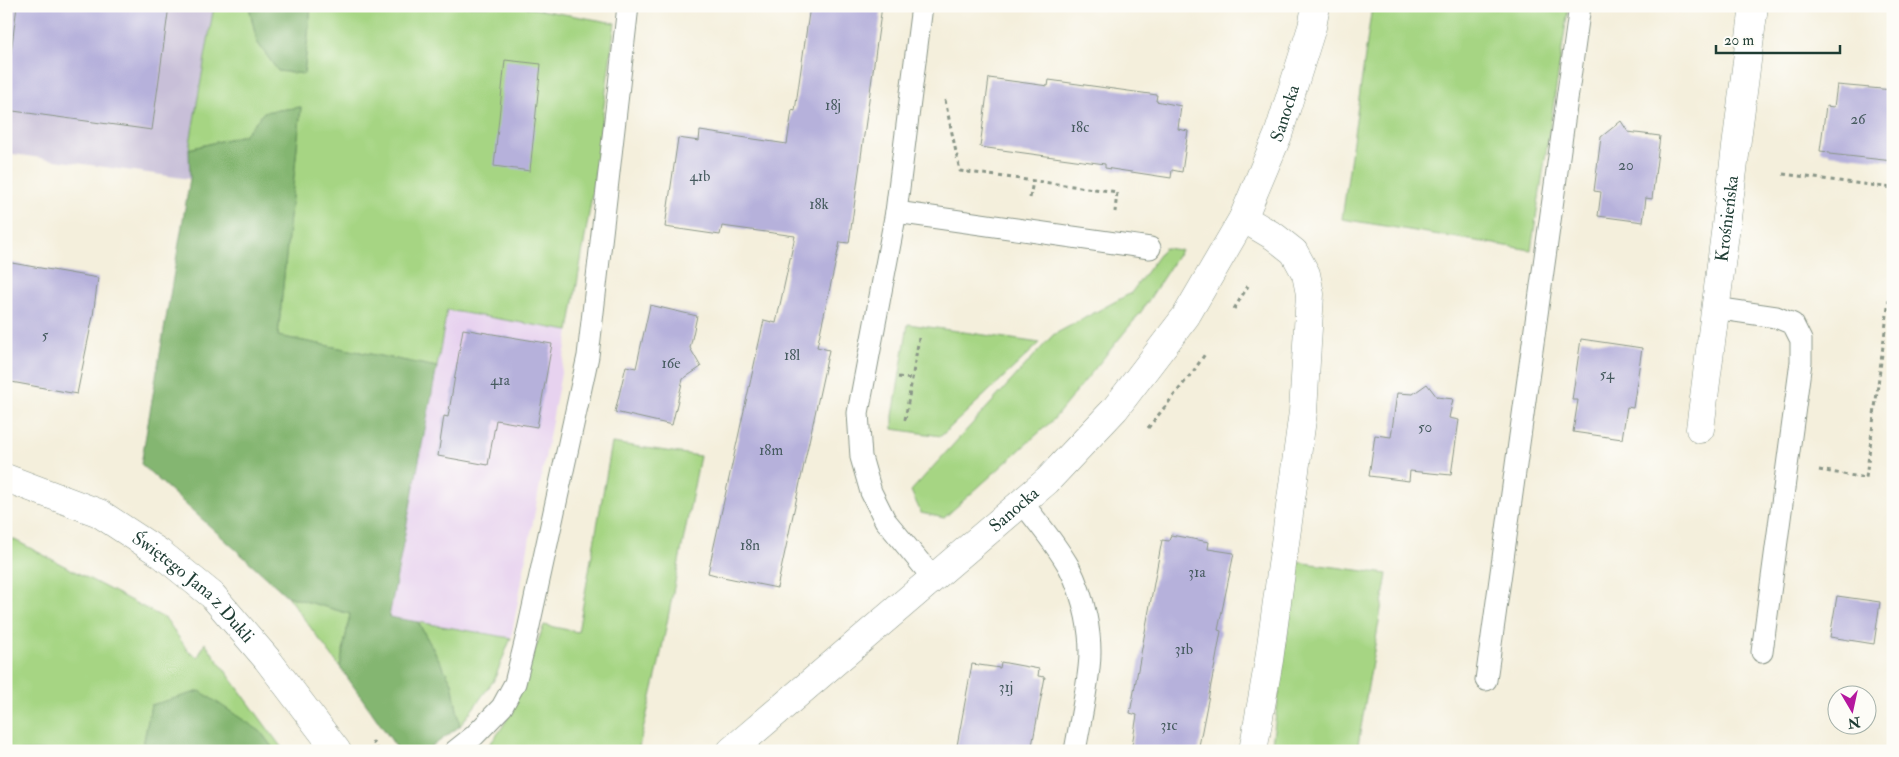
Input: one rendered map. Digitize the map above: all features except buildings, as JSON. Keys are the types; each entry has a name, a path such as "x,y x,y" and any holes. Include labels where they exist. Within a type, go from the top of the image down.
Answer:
{"street":[{"name":"Sanocka","path":"731,751 1047,481 1115,409 1186,316 1243,218 1278,135 1312,27 1316,6"},
{"name":"Krośnieńska","path":"1700,429 1754,6"},
{"path":"1243,218 1275,237 1294,252 1306,274 1310,294 1303,412 1269,660 1253,751"},
{"name":"Świętego Jana z Dukli","path":"6,478 99,514 160,553 212,595 266,659 337,751"}],"lane":[{"path":"455,751 474,736 502,707 515,683 527,635 588,356 628,6"},
{"path":"922,6 896,212 858,413 861,457 870,492 885,520 932,578"},
{"path":"1486,680 1580,6"},
{"path":"896,212 1150,248"},
{"path":"1715,308 1785,320 1793,324 1802,340 1801,362 1762,652"},
{"path":"1022,502 1069,568 1082,600 1088,634 1089,666 1075,751"}],"path":[{"path":"943,91 960,171 1117,192 1116,202"},
{"path":"1783,174 1893,188"},
{"path":"1031,191 1032,181"},
{"path":"1787,465 1866,478 1893,268"},
{"path":"905,420 920,338"},
{"path":"890,375 912,379"}],"shaded area":[{"path":"6,6 215,6 190,179 6,153"},
{"path":"447,310 569,331 511,638 389,618"}],"green space":[{"path":"214,6 249,6 257,42 278,71 304,74 311,6 518,6 615,23 592,196 569,331 447,310 437,367 278,336 301,107 264,112 244,135 189,149"},
{"path":"249,6 311,6 304,74 278,71 257,42"},
{"path":"1372,6 1567,6 1568,10 1531,250 1342,219"},
{"path":"301,107 278,336 437,367 389,617 418,622 452,683 460,726 426,751 399,751 340,667 350,614 287,596 141,464 190,179 189,149 244,135 264,112"},
{"path":"1164,248 1181,250 1141,312 1053,420 944,518 921,513 911,491 1053,335 1131,293"},
{"path":"908,324 1040,343 941,436 893,429 893,416"},
{"path":"612,443 700,456 658,668 638,751 482,751 493,740 512,710 544,625 578,632"},
{"path":"7,536 166,619 188,651 198,657 205,643 284,751 275,751 260,731 151,705 142,751 6,751"},
{"path":"1297,562 1387,574 1357,751 1271,751"},
{"path":"287,596 350,614 340,667"},
{"path":"418,622 511,638 494,680 460,726 452,683"},
{"path":"200,691 260,731 275,751 142,751 151,705"}]}
